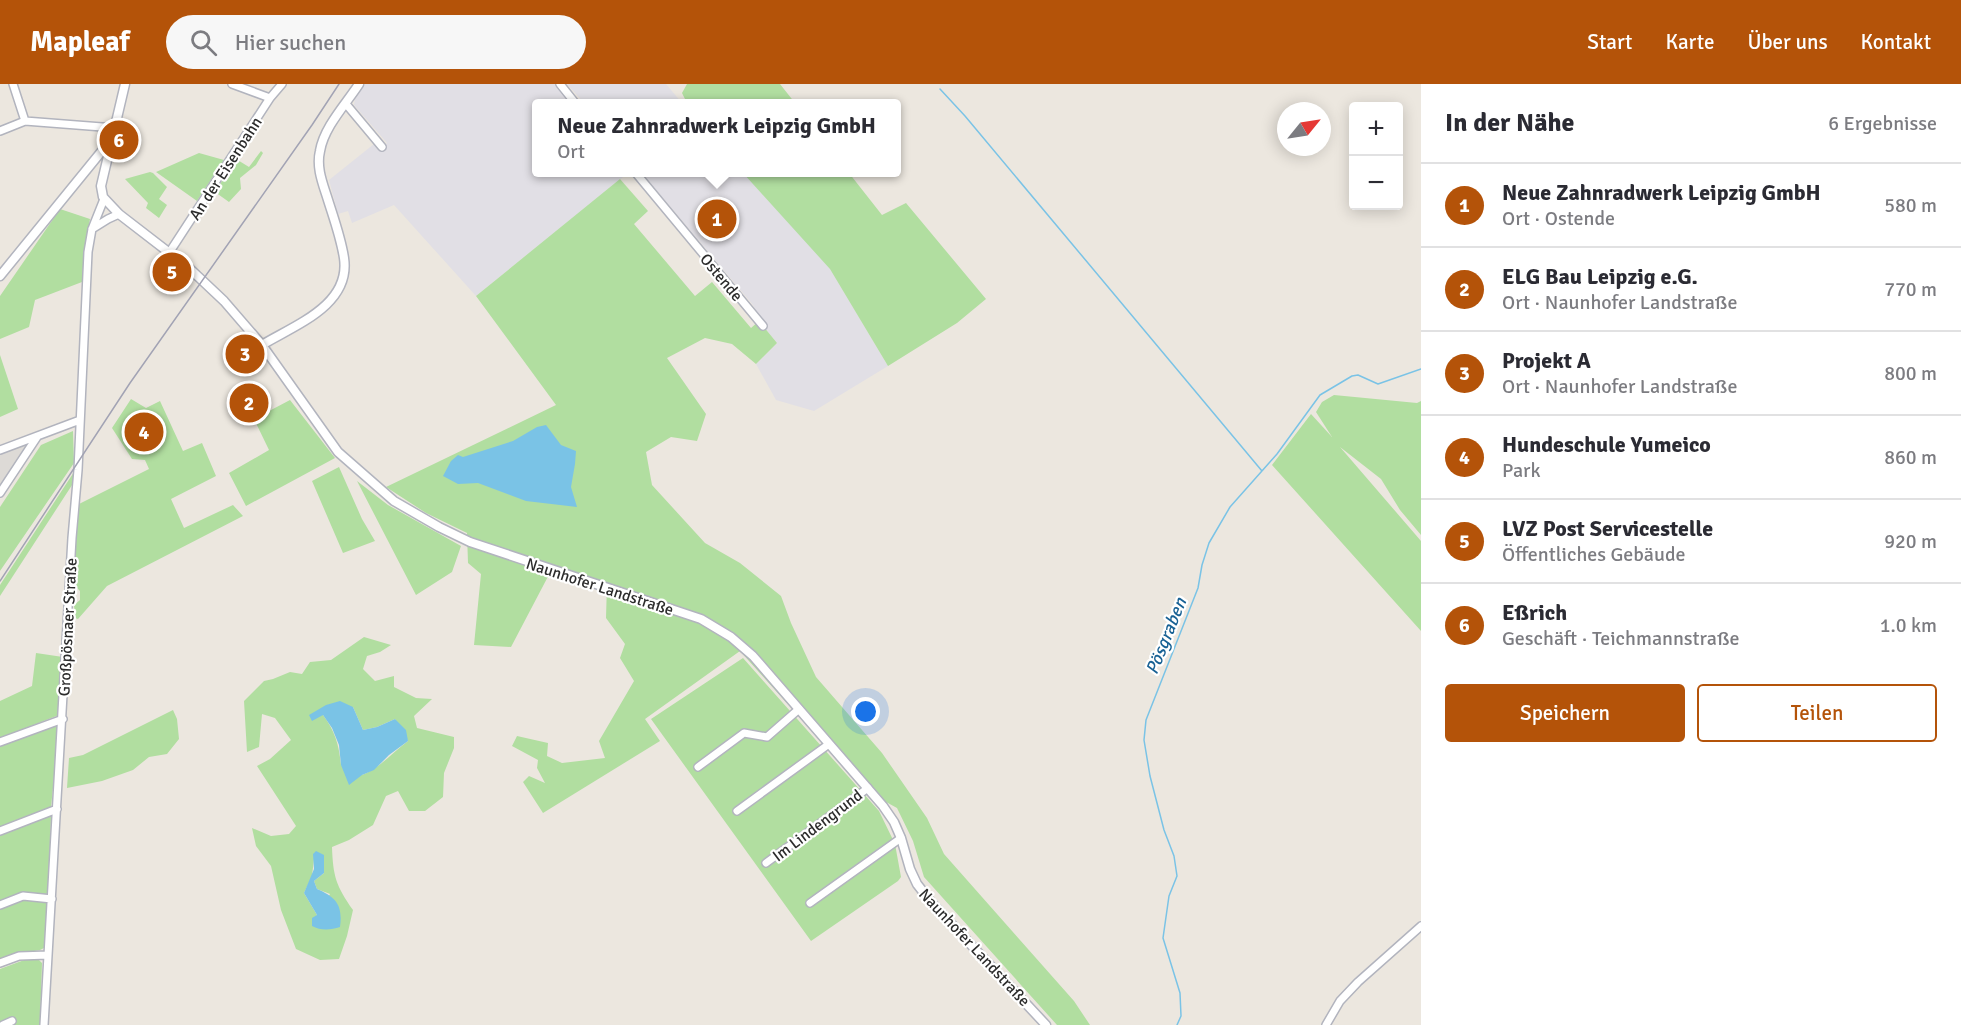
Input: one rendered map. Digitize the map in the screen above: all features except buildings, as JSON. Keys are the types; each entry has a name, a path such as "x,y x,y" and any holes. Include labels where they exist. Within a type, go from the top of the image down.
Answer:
{"street":[{"path":"13,84 25,121"},
{"path":"104,199 100,186 125,84"},
{"path":"232,84 270,98"},
{"name":"An der Eisenbahn","path":"169,253 270,98 282,84"},
{"path":"262,345 321,309 334,298 341,284 344,259 318,161 322,141 359,84"},
{"path":"560,84 572,99"},
{"path":"346,104 382,147"},
{"path":"0,131 25,121 115,128"},
{"path":"0,276 101,152 110,145"},
{"name":"Ostende","path":"639,177 763,326"},
{"name":"Naunhofer Landstraße","path":"104,199 119,214 189,268 224,301 262,345 338,452 394,501 470,542 701,619 723,631 742,646 868,788 894,822 910,869 930,902 1046,1025"},
{"name":"Großpösnaer Straße","path":"44,1025 88,252 92,229 104,199"},
{"path":"92,229 119,214"},
{"path":"0,450 80,420"},
{"path":"0,493 37,437"},
{"path":"698,767 744,733 767,737 799,709"},
{"path":"0,742 63,719"},
{"path":"737,811 829,744"},
{"name":"Im Lindengrund","path":"766,863 868,788"},
{"path":"0,831 57,808"},
{"path":"810,903 901,838"},
{"path":"0,905 23,896 52,899"},
{"path":"1326,1025 1340,1001 1358,982 1421,926"},
{"path":"0,963 19,956 48,955"},
{"path":"3,1025 12,1021"}],"shaded area":[{"path":"365,84 560,84 573,99 532,99 532,177 623,177 476,296 394,205 352,223 348,211 338,214 329,180 374,144 379,150 387,143 354,105 355,99"},
{"path":"567,84 666,84 679,99 580,99"},
{"path":"645,177 748,177 828,265 888,366 814,411 776,400 756,364 777,343 763,326 753,305"},
{"path":"37,437 0,493 0,450"}],"green space":[{"path":"687,84 780,84 792,99 685,99 682,93"},
{"path":"261,151 263,153 256,165 240,178 241,189 229,202 215,192 236,159 249,167"},
{"path":"199,153 224,160 197,201 156,172"},
{"path":"150,172 167,187 159,199 167,205 159,218 146,208 148,203 125,179"},
{"path":"747,177 852,177 882,215 906,203 986,299 957,323 888,366 830,269"},
{"path":"620,179 648,211 634,224 695,296 712,282 751,328 759,321 777,343 756,364 732,344 705,338 667,358 706,414 697,441 671,437 646,452 652,485 705,543 740,563 781,596 816,677 882,753 927,818 944,854 1074,1001 1090,1025 1057,1025 924,877 913,841 897,808 866,791 740,651 645,719 660,741 543,813 523,782 529,776 545,783 537,768 538,760 512,746 517,736 548,743 547,756 562,763 605,758 599,741 634,681 620,658 625,644 606,618 607,583 553,567 511,647 474,645 481,574 468,563 467,533 426,513 386,487 556,405 476,296"},
{"path":"60,209 90,219 82,282 35,300 29,327 0,339 0,296"},
{"path":"0,355 18,409 0,417"},
{"path":"1334,395 1417,403 1421,401 1421,535 1400,510 1381,479 1340,447 1421,541 1421,631 1272,465 1311,414 1332,437 1316,412 1322,402"},
{"path":"131,399 146,408 160,401 183,451 202,443 216,476 171,499 184,528 233,505 243,516 107,586 78,619 75,618 74,605 80,600 80,591 74,582 77,505 149,469 145,460 132,459 112,428"},
{"path":"290,400 335,458 246,506 229,473 269,450 254,419"},
{"path":"73,431 74,463 0,571 0,507 41,445"},
{"path":"339,467 362,519 375,541 343,553 312,481"},
{"path":"74,472 74,482 0,596 0,585"},
{"path":"357,481 388,505 461,546 452,572 416,595"},
{"path":"364,637 391,645 367,656 363,669 375,681 394,676 394,687 416,698 432,699 414,716 417,728 454,737 454,748 444,773 443,797 425,811 409,811 398,791 386,796 373,825 349,840 332,847 336,880 353,910 339,959 320,960 296,949 281,910 271,866 256,846 252,828 271,836 289,834 296,826 257,766 270,759 291,740 275,718 262,714 259,747 247,752 244,701 264,681 290,672 302,674 310,662 331,660","holes":["353,707 363,730 395,719 408,741 381,764 362,775 341,765 336,738 323,715","324,855 324,873 314,881 317,889 330,894 312,926 317,915 304,893 312,876 314,859"]},
{"path":"36,653 63,657 59,715 0,738 0,701 32,686"},
{"path":"743,658 879,811 895,844 901,877 898,881 811,941 651,719"},
{"path":"173,710 177,719 179,739 167,754 149,757 133,770 102,781 67,788 69,758 83,755"},
{"path":"60,722 51,807 0,827 0,745"},
{"path":"51,814 49,892 46,894 22,893 0,902 0,834"},
{"path":"24,899 47,902 49,905 44,948 0,959 0,908"},
{"path":"27,959 39,960 42,963 40,1025 0,1025 0,969"}],"water":[{"path":"546,425 561,445 576,451 571,487 577,507 526,501 478,483 458,484 443,476 451,461 458,455 463,457 513,441 537,427"},
{"path":"340,701 353,707 363,730 395,719 406,730 408,741 374,770 362,775 349,785 341,765 339,745 332,728 323,715 312,721 309,715 326,705"},
{"path":"316,851 324,855 324,873 314,881 317,889 329,895 339,907 341,919 340,927 337,928 322,929 312,926 312,918 317,915 304,893 314,869 313,854"}],"waterway":[{"path":"940,89 1262,471"},
{"name":"Pösgraben","path":"1177,1025 1181,1016 1180,993 1163,938 1169,896 1177,876 1174,856 1164,830 1150,776 1144,740 1146,720 1198,588 1209,543 1230,507 1277,454 1320,395 1352,376 1358,375 1378,384 1421,369"}],"railway":[{"path":"0,581 130,383 339,84"}],"place":[{"name":"Eßrich","path":"119,140"},
{"name":"Neue Zahnradwerk Leipzig GmbH","path":"717,219"},
{"name":"LVZ Post Servicestelle","path":"172,272"},
{"name":"Projekt A","path":"245,354"},
{"name":"ELG Bau Leipzig e.G.","path":"249,403"},
{"name":"Hundeschule Yumeico","path":"144,432"}]}
